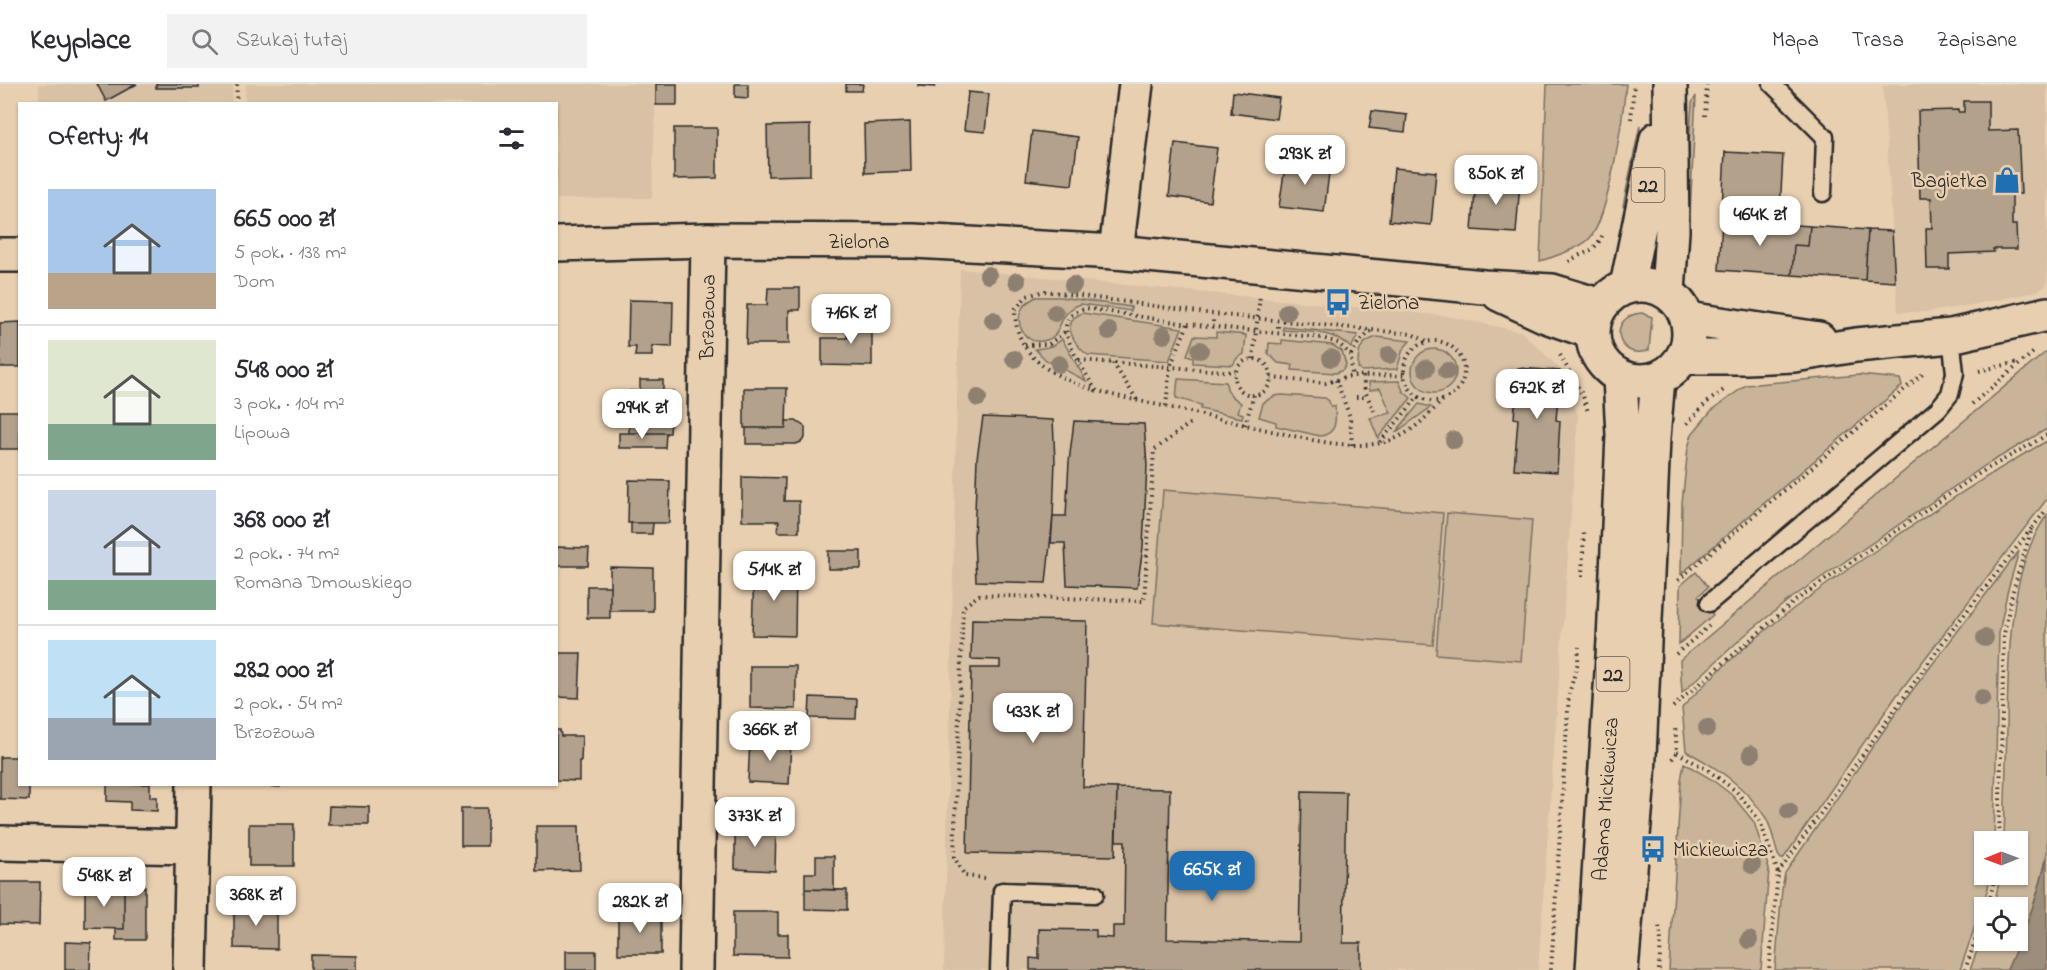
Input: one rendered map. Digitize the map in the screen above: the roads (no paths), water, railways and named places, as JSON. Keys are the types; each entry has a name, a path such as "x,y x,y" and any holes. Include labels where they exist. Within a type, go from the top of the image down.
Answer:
{"street":[{"path":"1116,252 1136,84"},
{"name":"22","path":"1627,286 1668,84"},
{"name":"22","path":"1668,84 1672,231 1668,292"},
{"name":"Zielona","path":"558,244 708,253 914,241 1116,252 1484,287 1549,303 1597,319"},
{"name":"Brzozowa","path":"696,970 708,253"},
{"path":"0,255 18,255"},
{"path":"1648,285 1668,292 1680,304 1688,319 1690,339 1683,357 1672,370 1658,378 1639,382 1620,377 1605,366 1596,350 1597,319 1612,294 1627,286 1648,285"},
{"path":"1683,357 1794,355 1856,345 1951,336 2047,314"},
{"path":"1688,319 1856,345"},
{"name":"Adama Mickiewicza","path":"1593,970 1614,641 1623,435 1620,377"},
{"name":"Adama Mickiewicza","path":"1621,970 1638,779 1658,378"},
{"path":"190,970 194,786"},
{"path":"0,843 193,847"}],"lane":[{"path":"1772,84 1825,137 1824,194"},
{"path":"1709,603 1938,409 1950,394 1955,373 1951,336"},
{"path":"999,970 1002,891 1095,894"}],"place":[{"name":"Bagietka","path":"2007,180"},
{"name":"Zielona","path":"1338,302"},
{"name":"Mickiewicza","path":"1653,849"}]}
